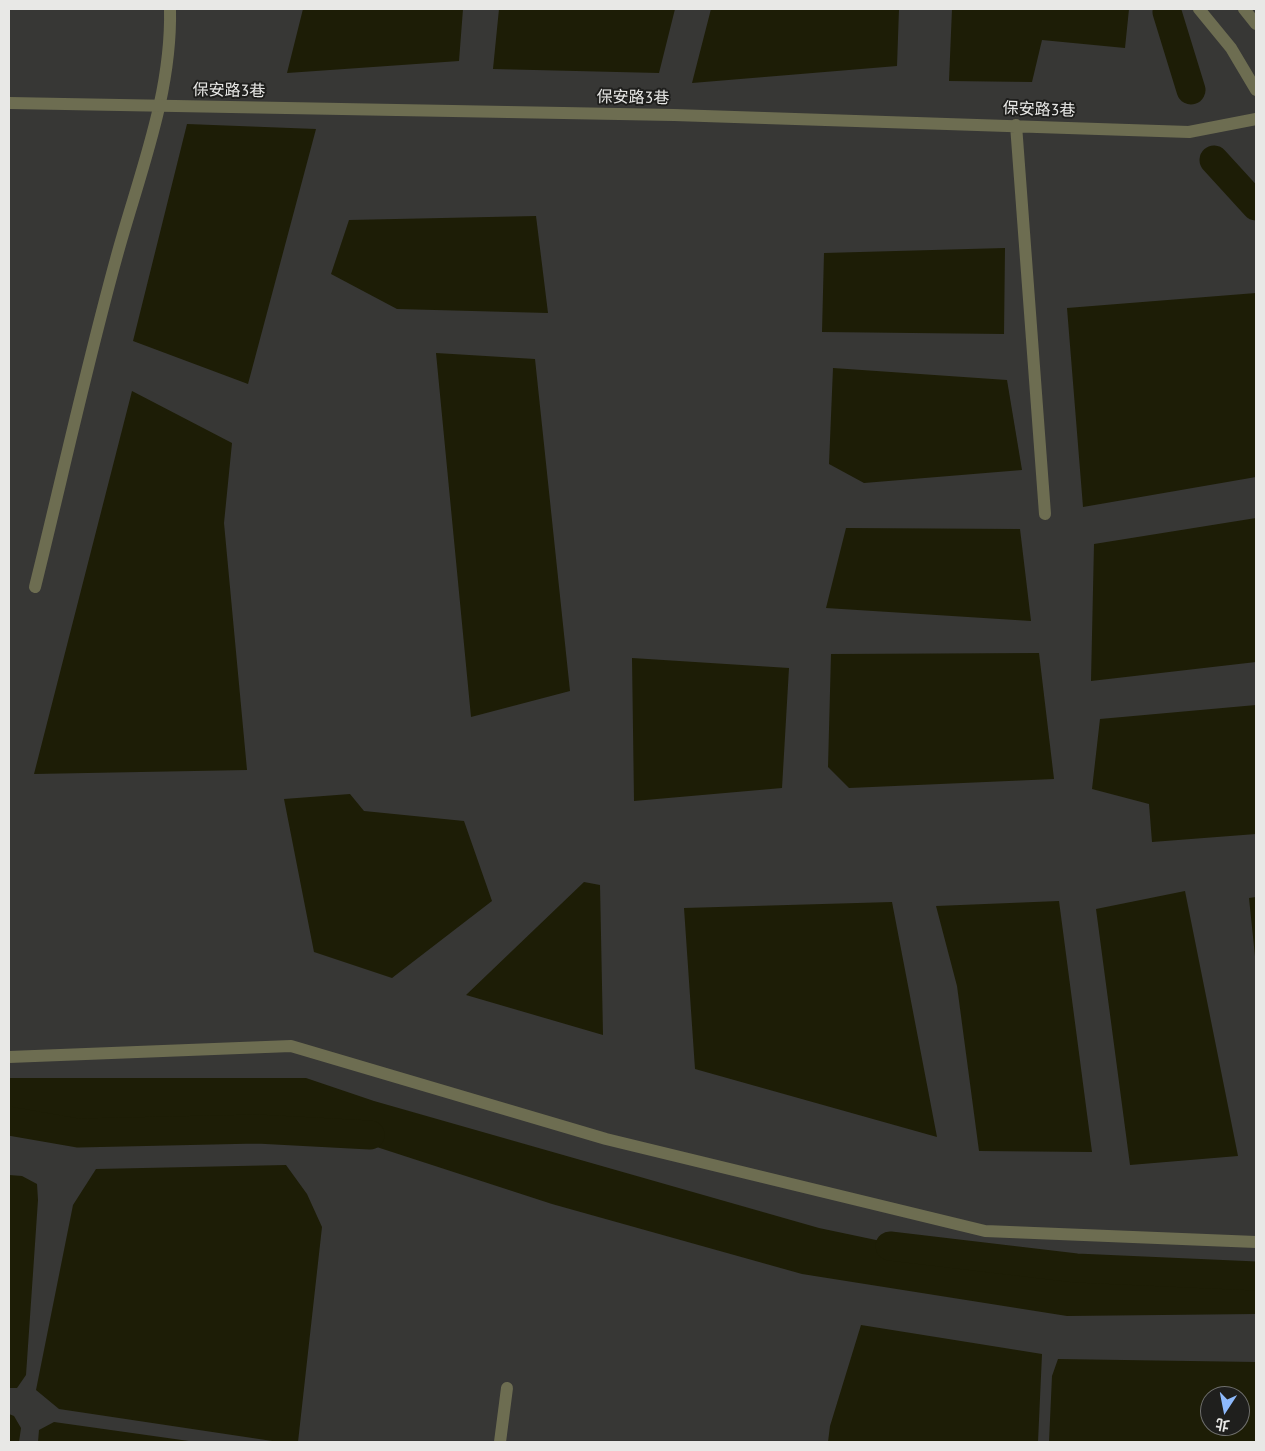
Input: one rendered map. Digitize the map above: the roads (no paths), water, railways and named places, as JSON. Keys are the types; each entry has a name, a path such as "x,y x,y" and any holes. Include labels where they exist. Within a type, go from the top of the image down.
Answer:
{"street":[{"path":"35,587 115,260 160,106 167,72 170,9"},
{"path":"1199,9 1231,48 1256,90"},
{"path":"1244,9 1256,24"},
{"name":"保安路3巷","path":"9,103 664,115 1189,132 1256,119"},
{"path":"1016,125 1045,514"},
{"path":"9,1057 291,1046 606,1139 985,1231 1256,1242"},
{"path":"500,1442 507,1388"}],"waterway":[{"path":"1167,12 1191,90"},
{"path":"1214,160 1256,206"},
{"path":"9,1121 78,1133 257,1129 370,1135"},
{"path":"890,1246 1076,1268 1256,1276"}]}
